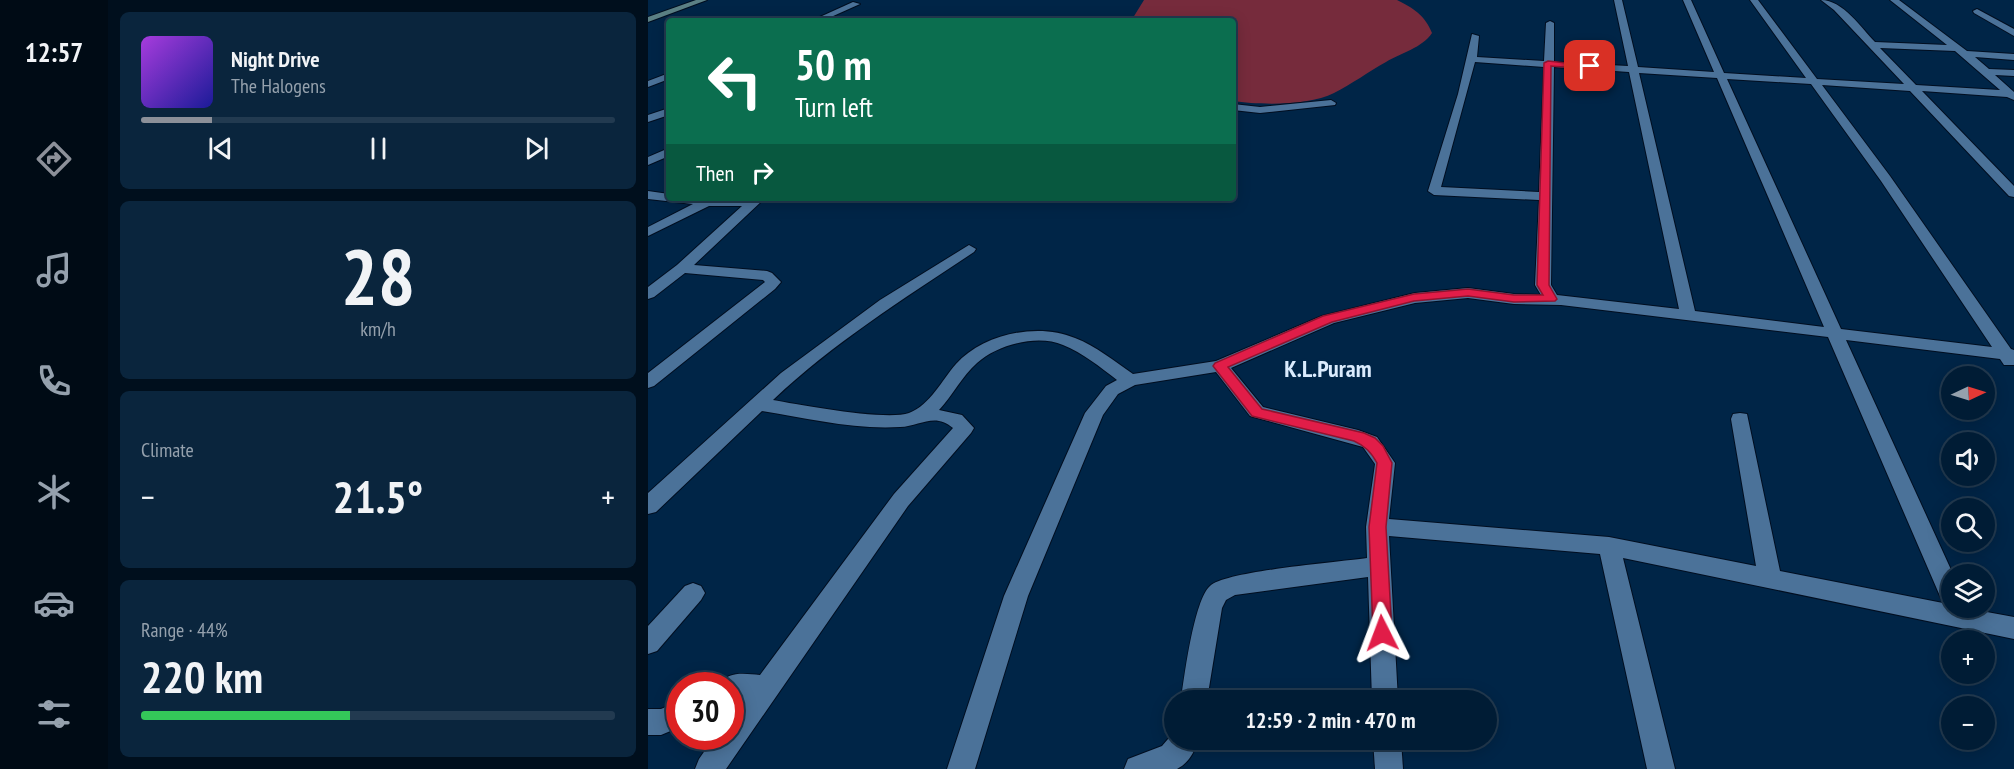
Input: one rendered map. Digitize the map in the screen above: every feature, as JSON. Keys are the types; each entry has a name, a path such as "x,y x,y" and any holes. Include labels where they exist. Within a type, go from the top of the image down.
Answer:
{"street":[{"path":"648,20 702,0"},
{"path":"1618,0 1688,315"},
{"path":"1687,0 1941,574"},
{"path":"1754,0 1886,179 2011,359"},
{"path":"1825,0 1837,8 2014,193"},
{"path":"1894,0 1960,51 2012,96"},
{"path":"821,18 856,4"},
{"path":"1977,11 2014,33"},
{"path":"1550,23 1543,285 1551,299"},
{"path":"1475,36 1472,58 1434,191 1545,196"},
{"path":"1872,45 2014,57"},
{"path":"1472,58 1914,87 2012,96"},
{"path":"1985,72 2014,74"},
{"path":"648,84 666,77"},
{"path":"1236,107 1260,110 1331,103"},
{"path":"648,119 666,112"},
{"path":"648,161 666,153"},
{"path":"648,195 666,197"},
{"path":"699,201 732,201"},
{"path":"648,294 682,268 755,201"},
{"path":"648,232 707,202"},
{"path":"648,506 787,377 886,303 969,249"},
{"path":"648,382 773,282 767,276 682,268"},
{"path":"961,769 1016,596 1089,423 1112,390 1131,380 1220,366 1328,319 1414,298 1468,293 1514,299 1551,299 1688,315 2011,359"},
{"path":"757,404 904,421 924,412 976,352 993,344 1031,338 1060,338 1131,380"},
{"path":"1220,366 1257,412 1358,436 1370,442 1378,450 1385,463 1377,527 1385,690"},
{"path":"709,769 901,500 964,428 955,420 924,412"},
{"path":"1740,420 1770,579"},
{"path":"1377,527 1609,546 1770,579 1941,606"},
{"path":"1609,546 1661,769"},
{"path":"1196,690 1210,607 1218,593 1231,586 1379,566"},
{"path":"648,643 693,593"},
{"path":"1985,618 2014,628"},
{"path":"744,687 767,688"},
{"path":"648,722 666,720"},
{"path":"1138,769 1173,757 1180,750"},
{"path":"1388,750 1389,769"}],"shaded area":[{"path":"1144,0 1397,0 1418,13 1426,21 1432,33 1417,46 1324,97 1270,104 1236,101 1236,18 1133,18"}],"district":[{"name":"K.L.Puram","path":"1328,369"}],"route":[{"path":"1382,633 1377,527 1385,463 1378,450 1370,442 1358,436 1257,412 1246,402 1239,387 1220,366 1328,319 1414,298 1468,293 1514,299 1551,299 1543,285 1548,63 1590,66"}]}
